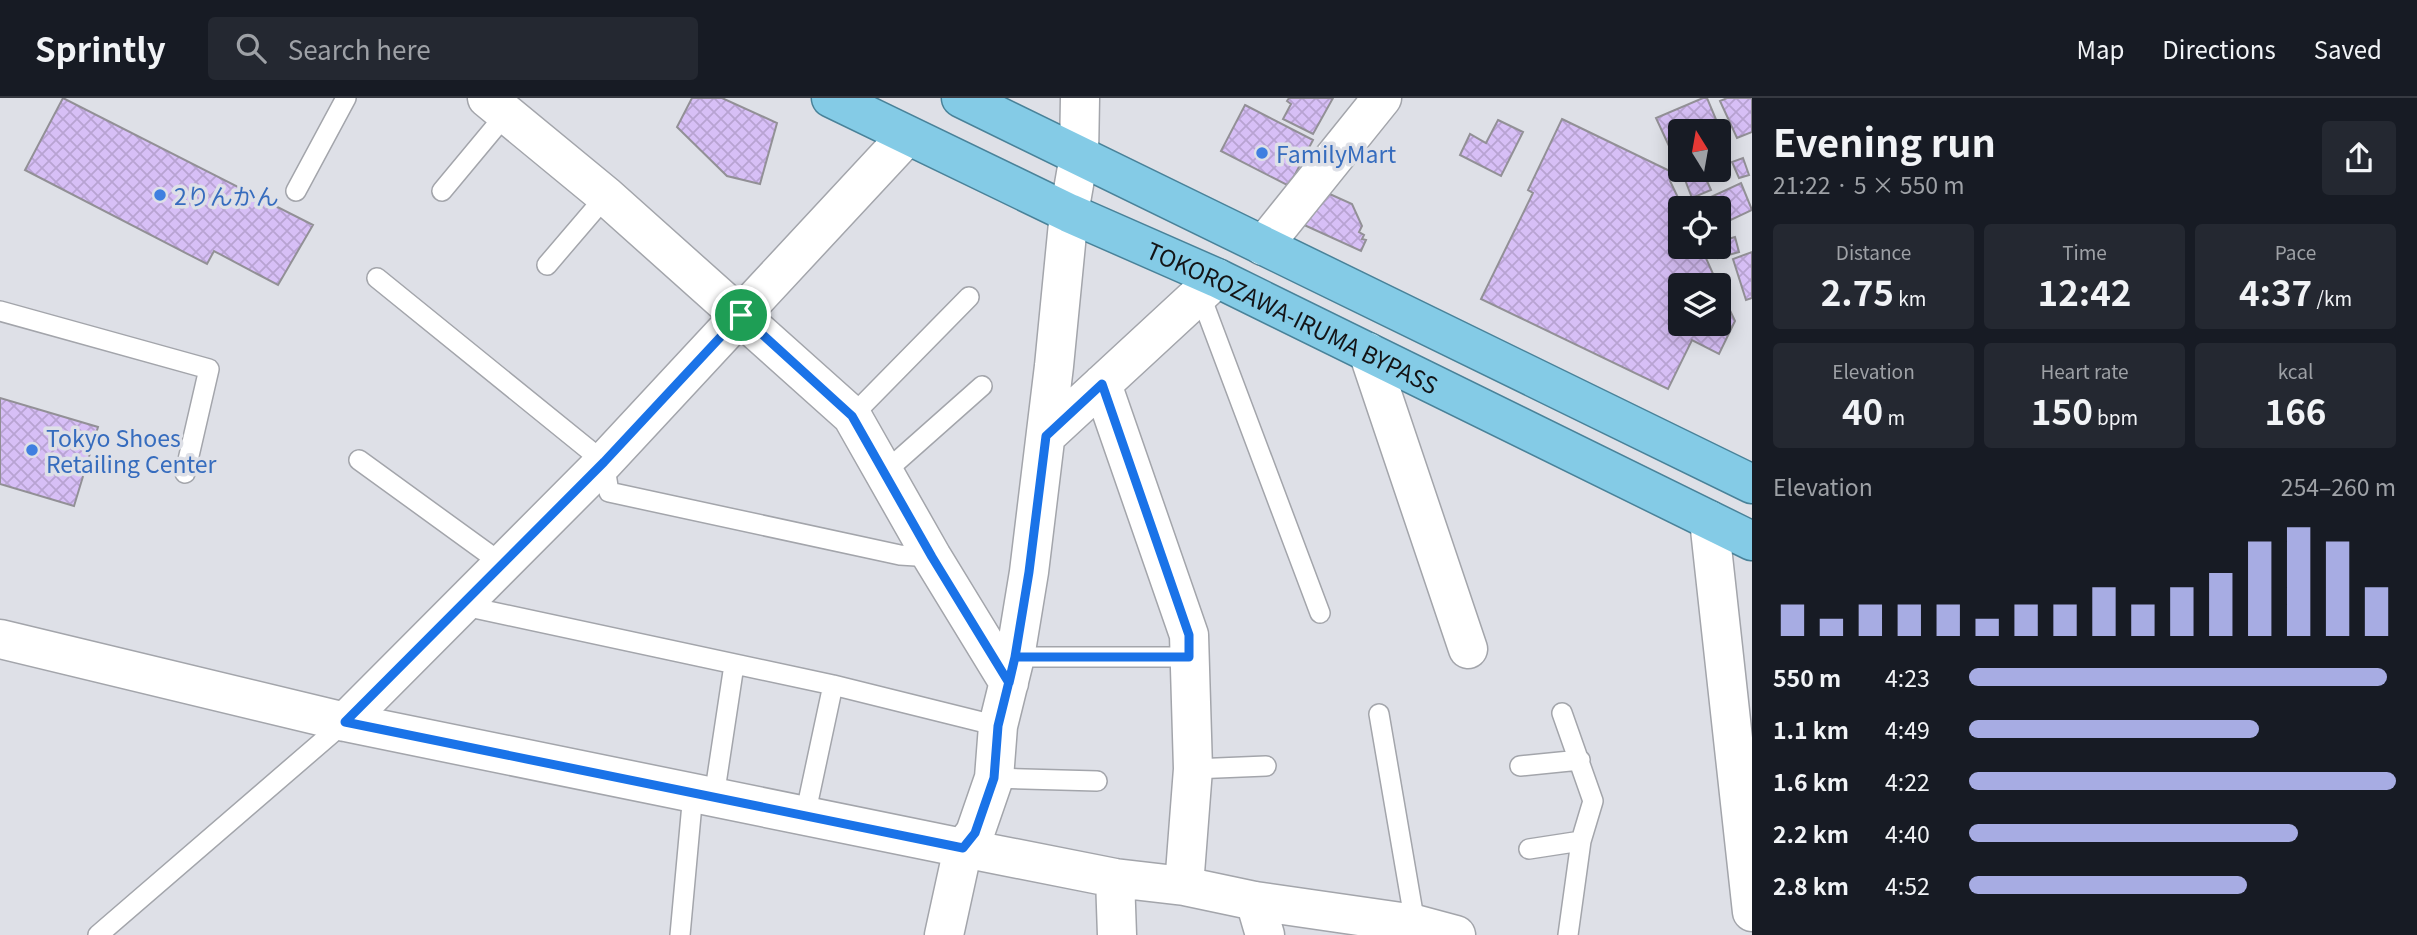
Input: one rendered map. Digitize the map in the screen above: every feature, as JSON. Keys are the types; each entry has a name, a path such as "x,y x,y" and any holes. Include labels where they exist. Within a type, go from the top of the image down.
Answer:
{"highway":[{"name":"TOKOROZAWA-IRUMA BYPASS","path":"831,98 1069,213 1209,286 1368,352 1752,541"},
{"path":"961,98 1752,484"}],"street":[{"path":"944,935 963,848 975,833 994,778 998,726 1012,670 1029,572 1069,213 1079,156 1080,98"},
{"path":"1263,246 1382,98"},
{"path":"497,106 606,196 852,416 932,557 1012,670"},
{"path":"345,722 604,462 907,136"},
{"path":"1046,436 1209,286"},
{"path":"1368,352 1468,649"},
{"path":"1102,384 1189,635 1193,769 1184,886"},
{"path":"1709,520 1752,912"},
{"path":"0,639 345,722 1115,878 1184,886 1260,918 1415,924 1456,935"},
{"path":"1115,878 1117,935"}],"lane":[{"path":"296,191 345,98"},
{"path":"442,191 497,106"},
{"path":"547,265 606,196"},
{"path":"377,278 604,462 609,492 900,555 932,557"},
{"path":"1209,286 1320,613"},
{"path":"852,416 969,297"},
{"path":"0,311 209,369 185,473"},
{"path":"885,472 982,386"},
{"path":"359,460 501,564"},
{"path":"460,605 833,685 998,726"},
{"path":"1012,670 1189,657"},
{"path":"680,935 704,795 734,665"},
{"path":"806,816 833,685"},
{"path":"1562,713 1592,801 1581,841 1568,935"},
{"path":"1379,714 1415,924"},
{"path":"98,935 345,722"},
{"path":"1520,766 1580,761"},
{"path":"1193,769 1266,766"},
{"path":"994,778 1097,781"},
{"path":"1529,849 1581,841"}],"building":[{"path":"63,98 313,225 278,285 214,251 207,264 25,170"},
{"path":"692,98 722,98 777,123 760,184 727,176 677,127"},
{"path":"1289,98 1333,98 1313,134 1283,119 1291,104 1287,101"},
{"path":"1707,98 1716,119 1668,119 1668,144 1656,118"},
{"path":"1727,98 1752,98 1752,132 1737,138 1731,119 1728,119 1720,101"},
{"path":"1245,105 1313,140 1289,186 1221,151"},
{"path":"1562,119 1668,170 1668,182 1677,196 1668,196 1668,259 1707,259 1713,273 1668,273 1668,336 1728,336 1719,354 1692,340 1668,389 1481,299 1533,193 1528,190"},
{"path":"1498,120 1523,132 1501,176 1460,155 1470,134 1486,143"},
{"path":"1743,158 1749,175 1739,178 1732,162"},
{"path":"1686,182 1707,182 1711,190 1691,196"},
{"path":"1741,183 1752,210 1731,220 1731,196 1713,196"},
{"path":"1323,191 1352,204 1362,226 1359,232 1364,235 1362,239 1366,240 1361,251 1302,224"},
{"path":"1735,237 1739,252 1731,254 1731,238"},
{"path":"1752,252 1752,298 1746,300 1733,259"},
{"path":"1731,312 1735,321 1731,329"},
{"path":"0,398 98,427 74,506 0,484"}],"place":[{"name":"FamilyMart","path":"1262,153"},
{"name":"2りんかん","path":"160,195"},
{"name":"Tokyo Shoes Retailing Center","path":"32,450"}],"route":[{"path":"741,315 604,462 345,722 963,848 975,833 994,778 998,726 1009,683 1015,657 1046,436 1102,384 1189,635 1189,657 1015,657 1009,683 932,557 852,416 741,315"}]}
